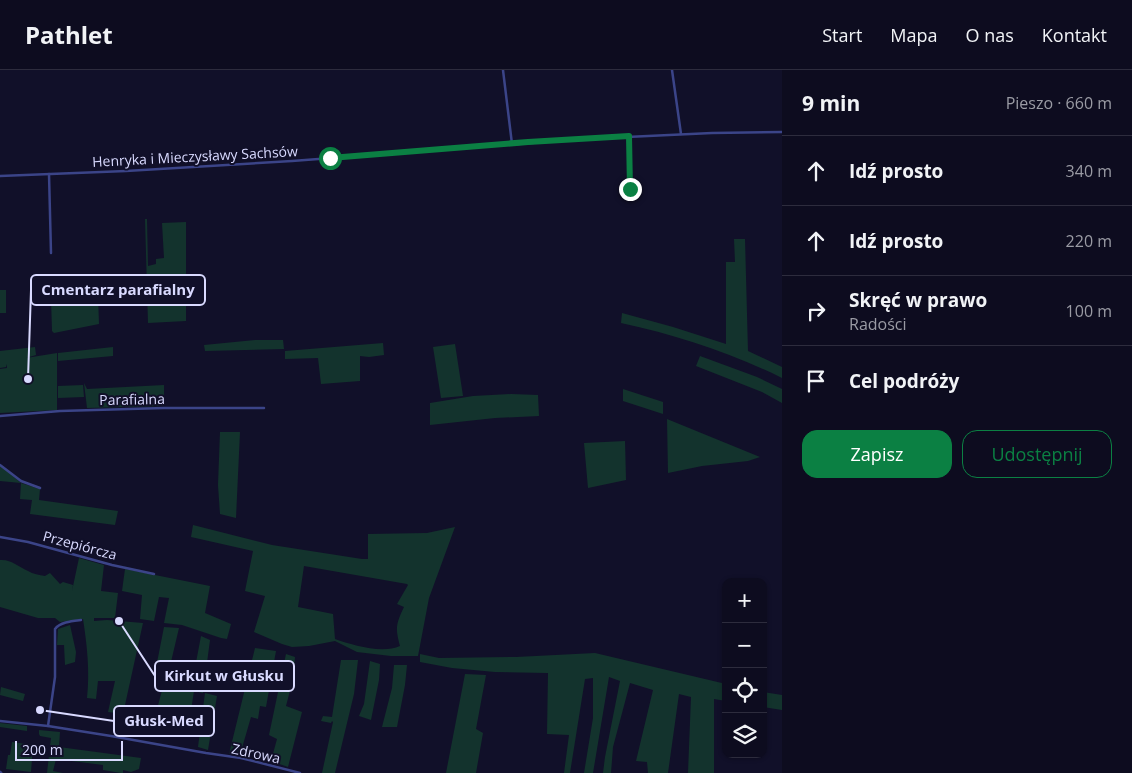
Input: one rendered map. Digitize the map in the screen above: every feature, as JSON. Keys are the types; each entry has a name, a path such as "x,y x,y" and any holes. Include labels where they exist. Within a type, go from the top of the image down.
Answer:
{"street":[{"path":"503,70 511,144"},
{"path":"672,70 681,134"},
{"name":"Henryka i Mieczysławy Sachsów","path":"0,176 292,161 629,136 782,132"},
{"path":"629,136 630,189"},
{"path":"49,174 51,253"},
{"name":"Parafialna","path":"0,416 60,411 264,408"},
{"path":"0,465 21,481 40,488"},
{"name":"Przepiórcza","path":"0,537 28,542 112,565 154,574"},
{"path":"48,726 55,677 55,629 60,624 81,620"},
{"name":"Zdrowa","path":"0,721 48,726 241,758 300,773"}],"green space":[{"path":"145,219 147,219 148,266 156,264 156,259 164,258 162,223 186,222 186,321 148,323"},
{"path":"734,239 745,239 748,351 782,367 782,378 703,346 663,333 621,323 622,313 726,344 726,262 735,262"},
{"path":"0,290 6,290 6,313 0,313"},
{"path":"98,295 99,324 54,333 52,331 51,298"},
{"path":"255,340 283,340 284,349 205,351 204,345"},
{"path":"383,343 384,355 360,356 360,381 321,384 318,358 285,359 285,351"},
{"path":"455,344 463,396 441,398 433,347"},
{"path":"35,347 36,355 26,358 57,353 57,410 0,413 0,369 7,368 7,364 6,367 0,368 0,351"},
{"path":"113,347 113,356 58,361 58,353"},
{"path":"700,356 757,377 782,389 782,403 762,392 696,366"},
{"path":"84,383 87,389 164,385 164,406 87,408"},
{"path":"83,385 84,397 58,398 58,386"},
{"path":"623,389 663,402 663,414 623,401"},
{"path":"538,395 539,416 495,418 430,425 430,403 473,396"},
{"path":"667,419 760,457 748,461 702,466 668,473"},
{"path":"220,432 240,432 236,518 220,514 218,485"},
{"path":"625,441 626,480 588,488 584,443"},
{"path":"0,465 21,483 0,481"},
{"path":"21,483 40,489 39,500 118,511 115,525 30,514 32,500 20,499"},
{"path":"193,525 272,545 368,559 368,534 427,533 455,527 429,598 418,656 391,656 357,652 335,641 292,647 254,632 265,596 245,591 253,551 191,537","holes":["304,566 407,584 397,604 404,607 397,626 400,646 393,648 367,648 335,639 333,614 298,607"]},
{"path":"79,558 104,565 101,591 118,593 115,618 94,618 94,621 107,620 143,623 123,714 108,712 115,681 98,681 96,699 87,698 88,658 83,619 60,622 55,618 38,618 0,607 0,560 11,562 36,574 45,576 50,573 60,584 63,582 73,585 72,591"},
{"path":"125,569 210,586 205,613 231,624 227,639 182,625 164,623 169,598 159,597 154,621 140,619 142,595 122,591"},
{"path":"70,625 76,652 75,662 65,665 64,645 57,645 58,629"},
{"path":"164,627 179,628 166,683 191,689 201,636 210,640 203,693 194,691 190,717 157,709 164,683 154,678"},
{"path":"255,648 276,651 266,707 260,706 258,719 251,717 240,755 229,754"},
{"path":"595,653 722,683 722,700 714,699 714,773 688,773 691,697 679,694 668,773 648,773 647,762 636,761 653,690 630,683 613,747 611,773 603,773 620,681 609,677 593,773 584,773 593,718 593,678 585,679 570,773 564,773 569,735 547,734 548,673 495,672 452,668 420,662 420,654 439,658"},
{"path":"286,654 295,657 293,679 286,706 302,712 288,767 271,761 277,739 269,735"},
{"path":"341,660 358,660 354,694 335,773 322,773 333,722 321,721 323,716 332,717"},
{"path":"370,661 380,664 379,680 371,720 359,716 364,704"},
{"path":"394,665 407,665 397,727 382,727 392,688"},
{"path":"465,674 486,675 476,729 483,733 476,773 446,773"},
{"path":"1,687 25,694 23,701 0,695"},
{"path":"205,693 217,696 208,750 198,747"},
{"path":"767,693 782,695 782,710 767,708"},
{"path":"0,723 27,726 27,731 0,727"},
{"path":"39,730 60,732 59,747 141,758 139,769 131,772 123,770 123,773 121,773 103,770 103,765 56,759 53,771 63,773 47,773 51,738 40,736"},
{"path":"12,742 33,745 31,772 6,769"}],"place":[{"name":"Cmentarz parafialny","path":"28,379"},
{"name":"Kirkut w Głusku","path":"119,621"},
{"name":"Głusk-Med","path":"40,710"}],"route":[{"path":"330,158 629,136 630,189"}]}
